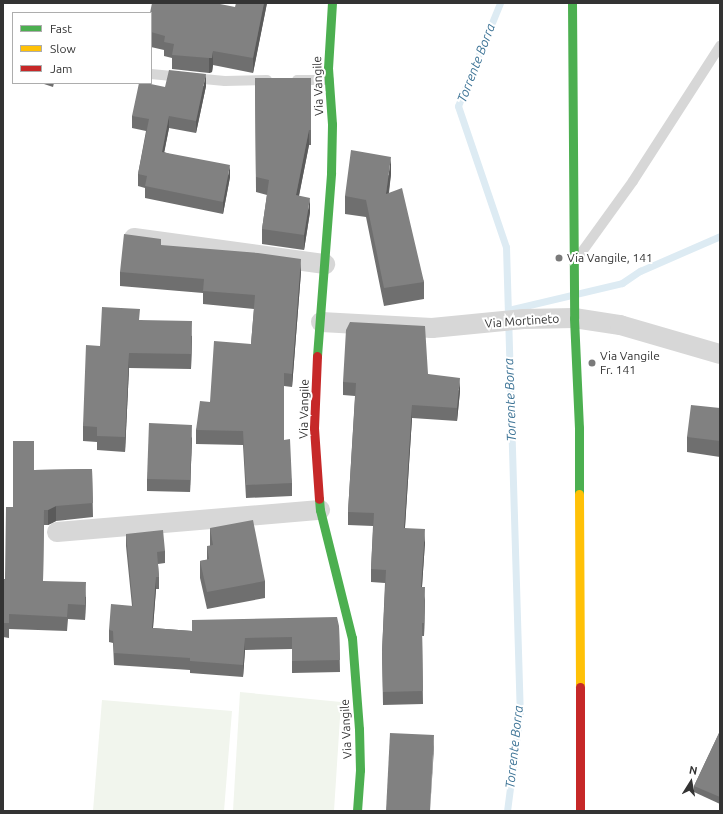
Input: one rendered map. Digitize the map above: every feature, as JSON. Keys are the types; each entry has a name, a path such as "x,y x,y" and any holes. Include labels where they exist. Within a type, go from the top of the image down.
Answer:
{"street":[{"name":"Via Vangile","path":"332,3 329,38 329,80 332,124 331,173 314,428 320,510 352,638 359,729 360,770 357,811"},
{"path":"572,3 575,261 574,318 578,428 580,811"},
{"path":"132,237 325,264"},
{"name":"Via Mortineto","path":"321,322 432,328 524,319 574,318 620,325 720,354"},
{"path":"57,532 320,510"}],"lane":[{"path":"575,261 633,181 720,46"},
{"path":"152,74 225,81 329,80"}],"shaded area":[{"path":"240,692 341,702 334,811 233,811"},
{"path":"102,700 232,711 224,811 93,811"}],"building":[{"path":"152,3 215,3 235,7 236,3 264,3 253,58 213,51 212,58 172,55 174,44 164,42 165,36 152,32 152,12 150,12"},
{"path":"169,70 206,74 196,121 169,116 162,152 230,165 223,202 145,186 147,176 138,174 149,119 132,116 139,84 151,84 165,87"},
{"path":"255,78 311,78 311,130 309,130 296,195 310,198 304,235 262,229 269,180 256,177"},
{"path":"351,150 391,157 386,194 402,188 424,282 384,288 366,200 345,196"},
{"path":"124,234 161,239 161,245 258,253 301,259 292,374 284,373 284,440 290,439 292,483 246,485 243,431 196,430 200,401 210,402 214,341 251,344 255,295 203,291 204,279 120,272"},
{"path":"102,307 140,309 139,320 192,321 191,354 129,353 125,437 97,436 97,427 83,426 86,345 100,346"},
{"path":"350,322 425,326 428,374 460,378 457,408 412,405 404,528 425,529 421,587 425,587 424,623 422,623 423,691 383,692 382,652 386,570 371,569 374,513 348,512 356,383 343,382 346,330"},
{"path":"691,405 720,408 720,441 687,437"},
{"path":"149,423 192,425 190,480 147,479"},
{"path":"13,441 34,441 34,470 92,469 93,503 56,506 48,510 44,510 43,581 86,582 85,605 68,604 67,617 9,614 9,623 3,623 6,507 13,507"},
{"path":"253,520 265,581 207,592 200,561 209,559 207,546 213,545 210,528"},
{"path":"163,530 165,551 157,552 159,577 156,577 152,628 192,631 192,620 337,617 339,626 340,660 292,661 292,637 245,638 243,665 190,661 190,658 114,653 113,631 109,630 111,604 133,606 126,534"},
{"path":"720,731 720,797 694,786"},
{"path":"390,733 434,735 430,811 386,811"}],"waterway":[{"name":"Torrente Borra","path":"500,3 458,106 506,247 520,711 507,811"},
{"path":"508,310 622,283 640,271 720,236"}],"traffic: fast":[{"path":"317,356 331,173 332,124 328,68 332,3"},
{"path":"572,3 574,318 579,428 579,494"},
{"path":"319,499 320,510 352,638 359,729 360,770 357,811"}],"traffic: slow":[{"path":"579,494 580,687"}],"traffic: jam":[{"path":"317,356 314,428 319,499"},
{"path":"580,687 580,811"}],"place":[{"name":"Via Vangile, 141","path":"559,258"},
{"name":"Via Vangile Fr. 141","path":"592,363"}]}
